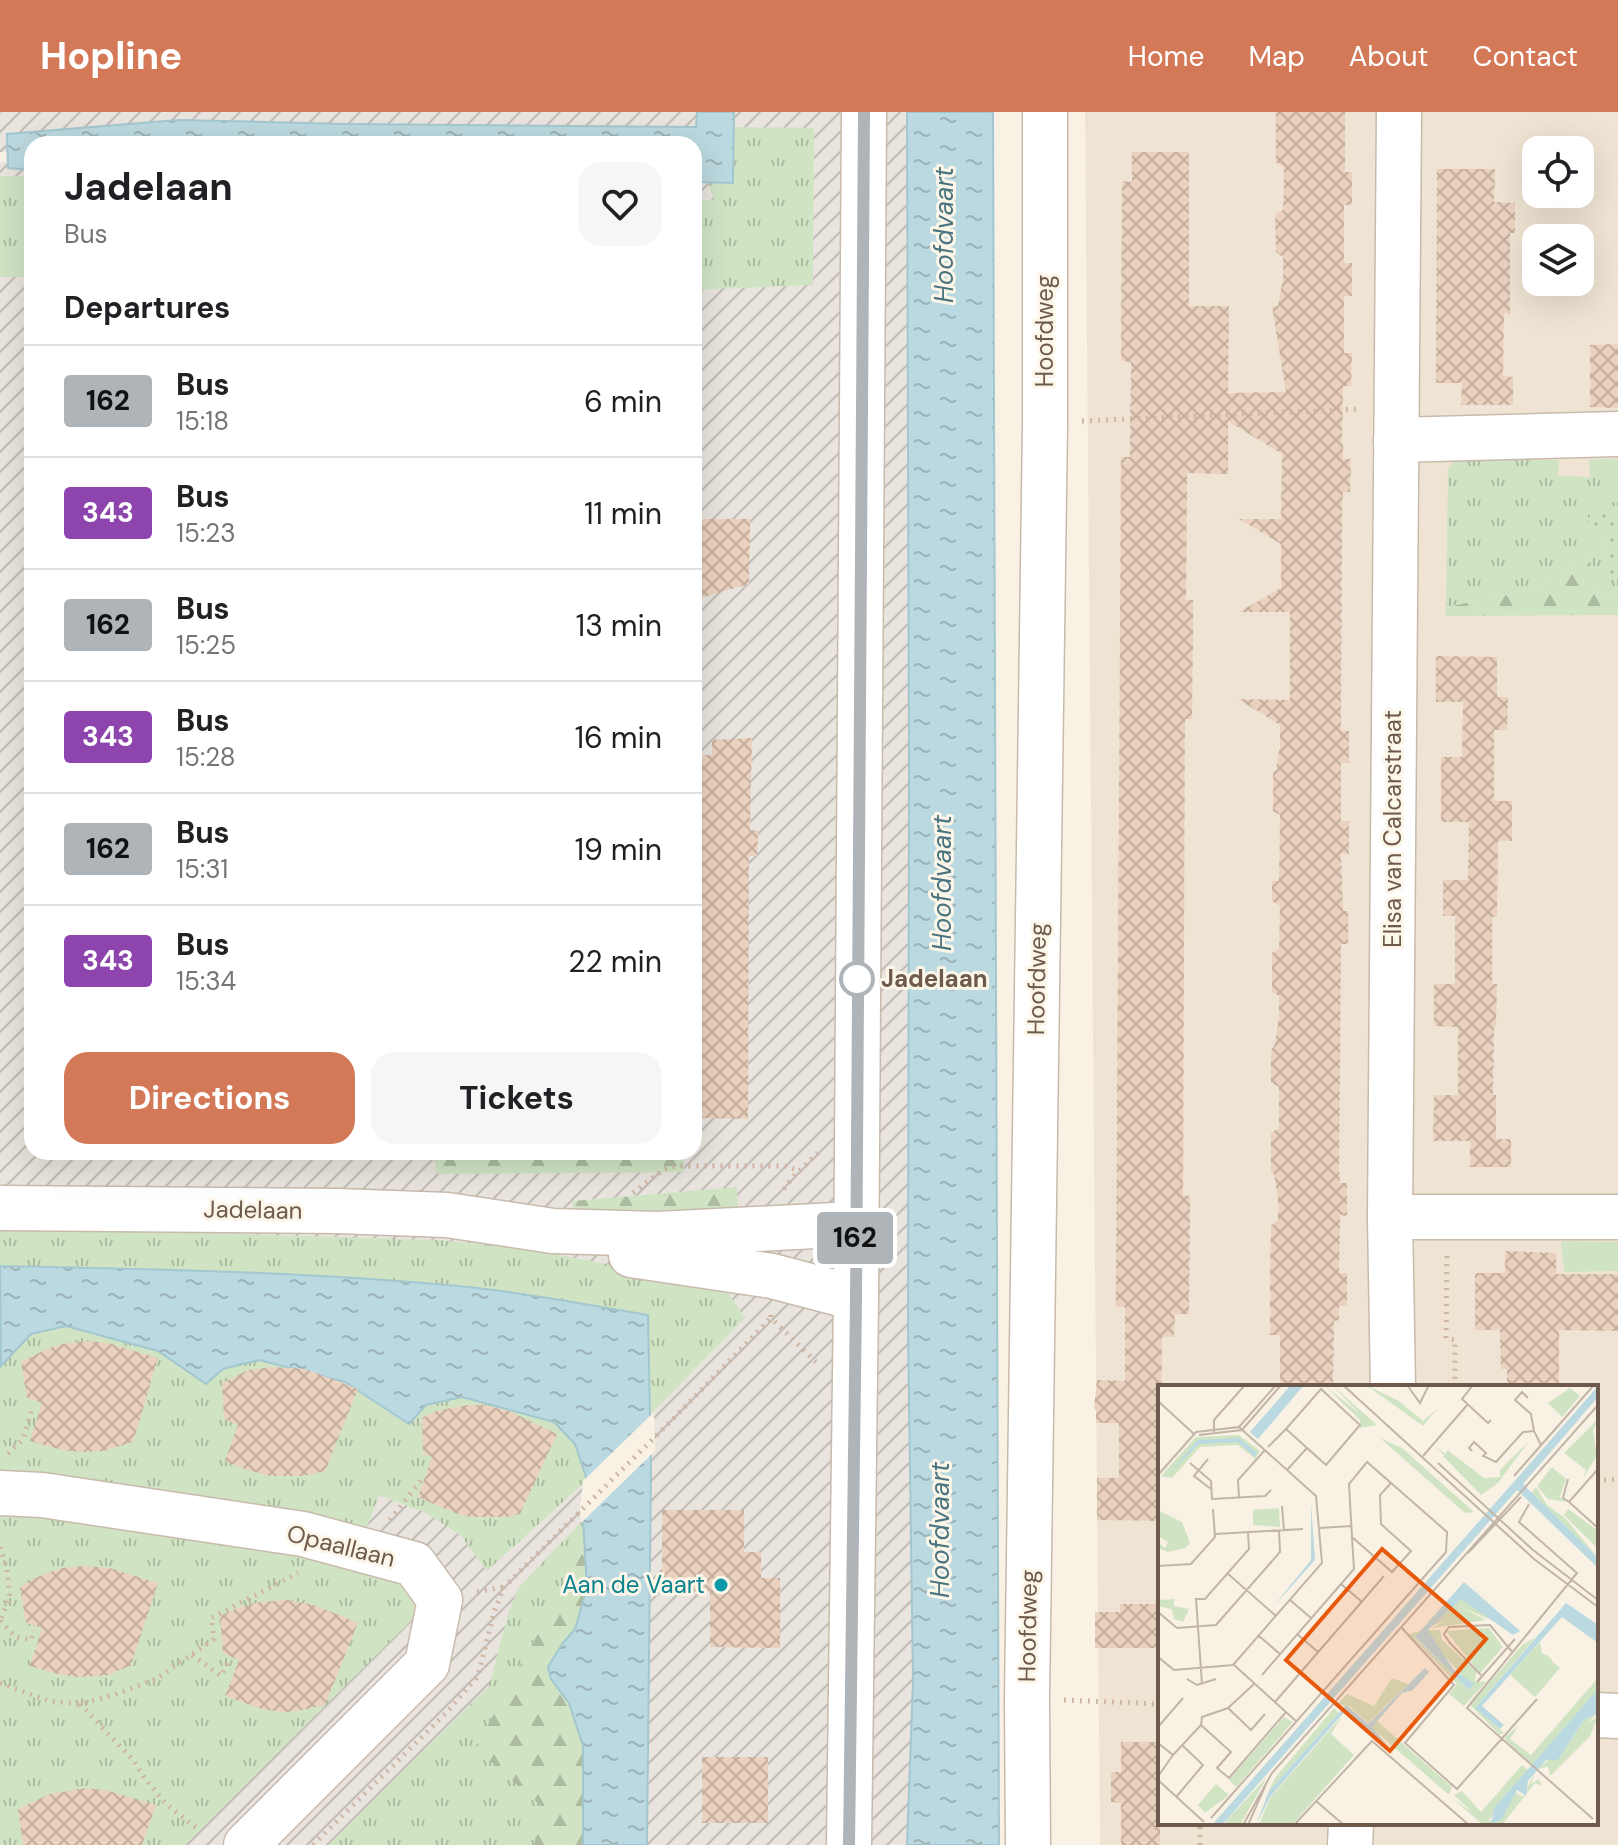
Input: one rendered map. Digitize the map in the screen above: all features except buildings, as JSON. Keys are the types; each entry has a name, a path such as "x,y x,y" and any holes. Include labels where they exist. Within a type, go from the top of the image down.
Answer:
{"street":[{"path":"849,1845 864,112"},
{"name":"Hoofdweg","path":"1028,1845 1027,1699 1045,423 1045,112"},
{"name":"Elisa van Calcarstraat","path":"1393,1385 1390,1217 1399,123"},
{"path":"1396,424 1618,434"},
{"name":"Jadelaan","path":"0,1208 447,1215 553,1231 658,1234 855,1224"},
{"path":"1390,1217 1618,1217"},
{"name":"Jadelaan","path":"553,1231 573,1244 772,1276 856,1298"},
{"name":"Opaallaan","path":"0,1493 42,1495 288,1531 414,1564 440,1600 427,1664 246,1845"},
{"path":"1598,1715 1618,1716"},
{"path":"1350,1845 1351,1825"}],"path":[{"path":"1045,423 1396,424"},
{"path":"632,1194 664,1169 676,1166 784,1166 799,1171"},
{"path":"1447,1217 1446,1338 1455,1340 1455,1385"},
{"path":"580,1511 771,1318"},
{"path":"0,1458 9,1454 23,1439 33,1406"},
{"path":"0,1683 49,1701 80,1704 156,1679 214,1639 211,1618 366,1551 424,1476"},
{"path":"1604,1480 1618,1479"},
{"path":"0,1547 7,1569 10,1598 0,1621 16,1637 31,1640 34,1630"},
{"path":"192,1655 221,1676 228,1662"},
{"path":"1027,1699 1158,1704"},
{"path":"80,1704 134,1761 166,1804 199,1830"}],"shaded area":[{"path":"0,112 945,112 936,1845 0,1845 0,162 24,162 24,1160 702,1160 702,161 834,160 702,158 702,136 24,136 24,152 0,152"},
{"path":"1085,112 1618,112 1618,1845 1100,1845"}],"green space":[{"path":"734,127 814,128 813,285 702,290 702,200 714,200 708,182 733,182"},
{"path":"0,176 24,176 24,277 0,277"},
{"path":"1600,459 1600,502 1618,502 1618,514 1589,514 1588,528 1606,528 1607,579 1618,579 1618,599 1598,593 1588,555 1537,589 1446,607 1448,468 1456,460 1559,460 1558,476 1590,477 1589,460"},
{"path":"1600,459 1618,459 1618,502 1600,503"},
{"path":"1588,514 1618,514 1618,579 1607,579 1606,529 1588,529"},
{"path":"1588,555 1598,593 1618,599 1618,615 1445,616 1446,607 1537,589"},
{"path":"435,1160 684,1160 684,1172 436,1174"},
{"path":"737,1187 738,1210 574,1217 572,1201"},
{"path":"0,1227 438,1240 529,1249 695,1281 728,1292 745,1318 650,1415 648,1314 158,1269 0,1266"},
{"path":"1561,1241 1618,1242 1618,1271 1564,1272"},
{"path":"66,1326 158,1351 206,1384 223,1369 259,1360 345,1382 409,1423 426,1405 462,1397 554,1422 575,1444 587,1480 487,1571 461,1536 426,1513 379,1495 365,1533 0,1476 0,1366 31,1334"},
{"path":"0,1509 397,1569 425,1607 185,1845 0,1845"},
{"path":"583,1520 584,1550 476,1748 541,1805 534,1845 328,1845 489,1686 509,1611 519,1587"},
{"path":"584,1550 587,1588 575,1629 562,1644 551,1679 569,1703 583,1746 583,1845 534,1845 540,1805 475,1748"}],"water":[{"path":"697,112 734,112 733,183 702,182 702,136 24,136 24,169 8,168 7,134 178,120 696,127"},
{"name":"Hoofdvaart","path":"907,112 993,112 999,1845 907,1845 913,1681 908,1329"},
{"path":"0,1266 234,1272 410,1282 513,1292 648,1315 651,1468 647,1845 583,1845 583,1746 569,1703 551,1679 548,1667 575,1629 587,1588 583,1520 587,1480 575,1444 554,1422 462,1397 426,1405 409,1424 345,1382 259,1360 223,1369 206,1384 158,1351 66,1326 31,1334 1,1366"}],"pier":[{"path":"654,1412 655,1451 581,1523 583,1481"}],"bus line":[{"name":"162","path":"849,1845 864,112"}],"place":[{"name":"Jadelaan","path":"857,979"},
{"name":"Aan de Vaart","path":"721,1585"}]}
